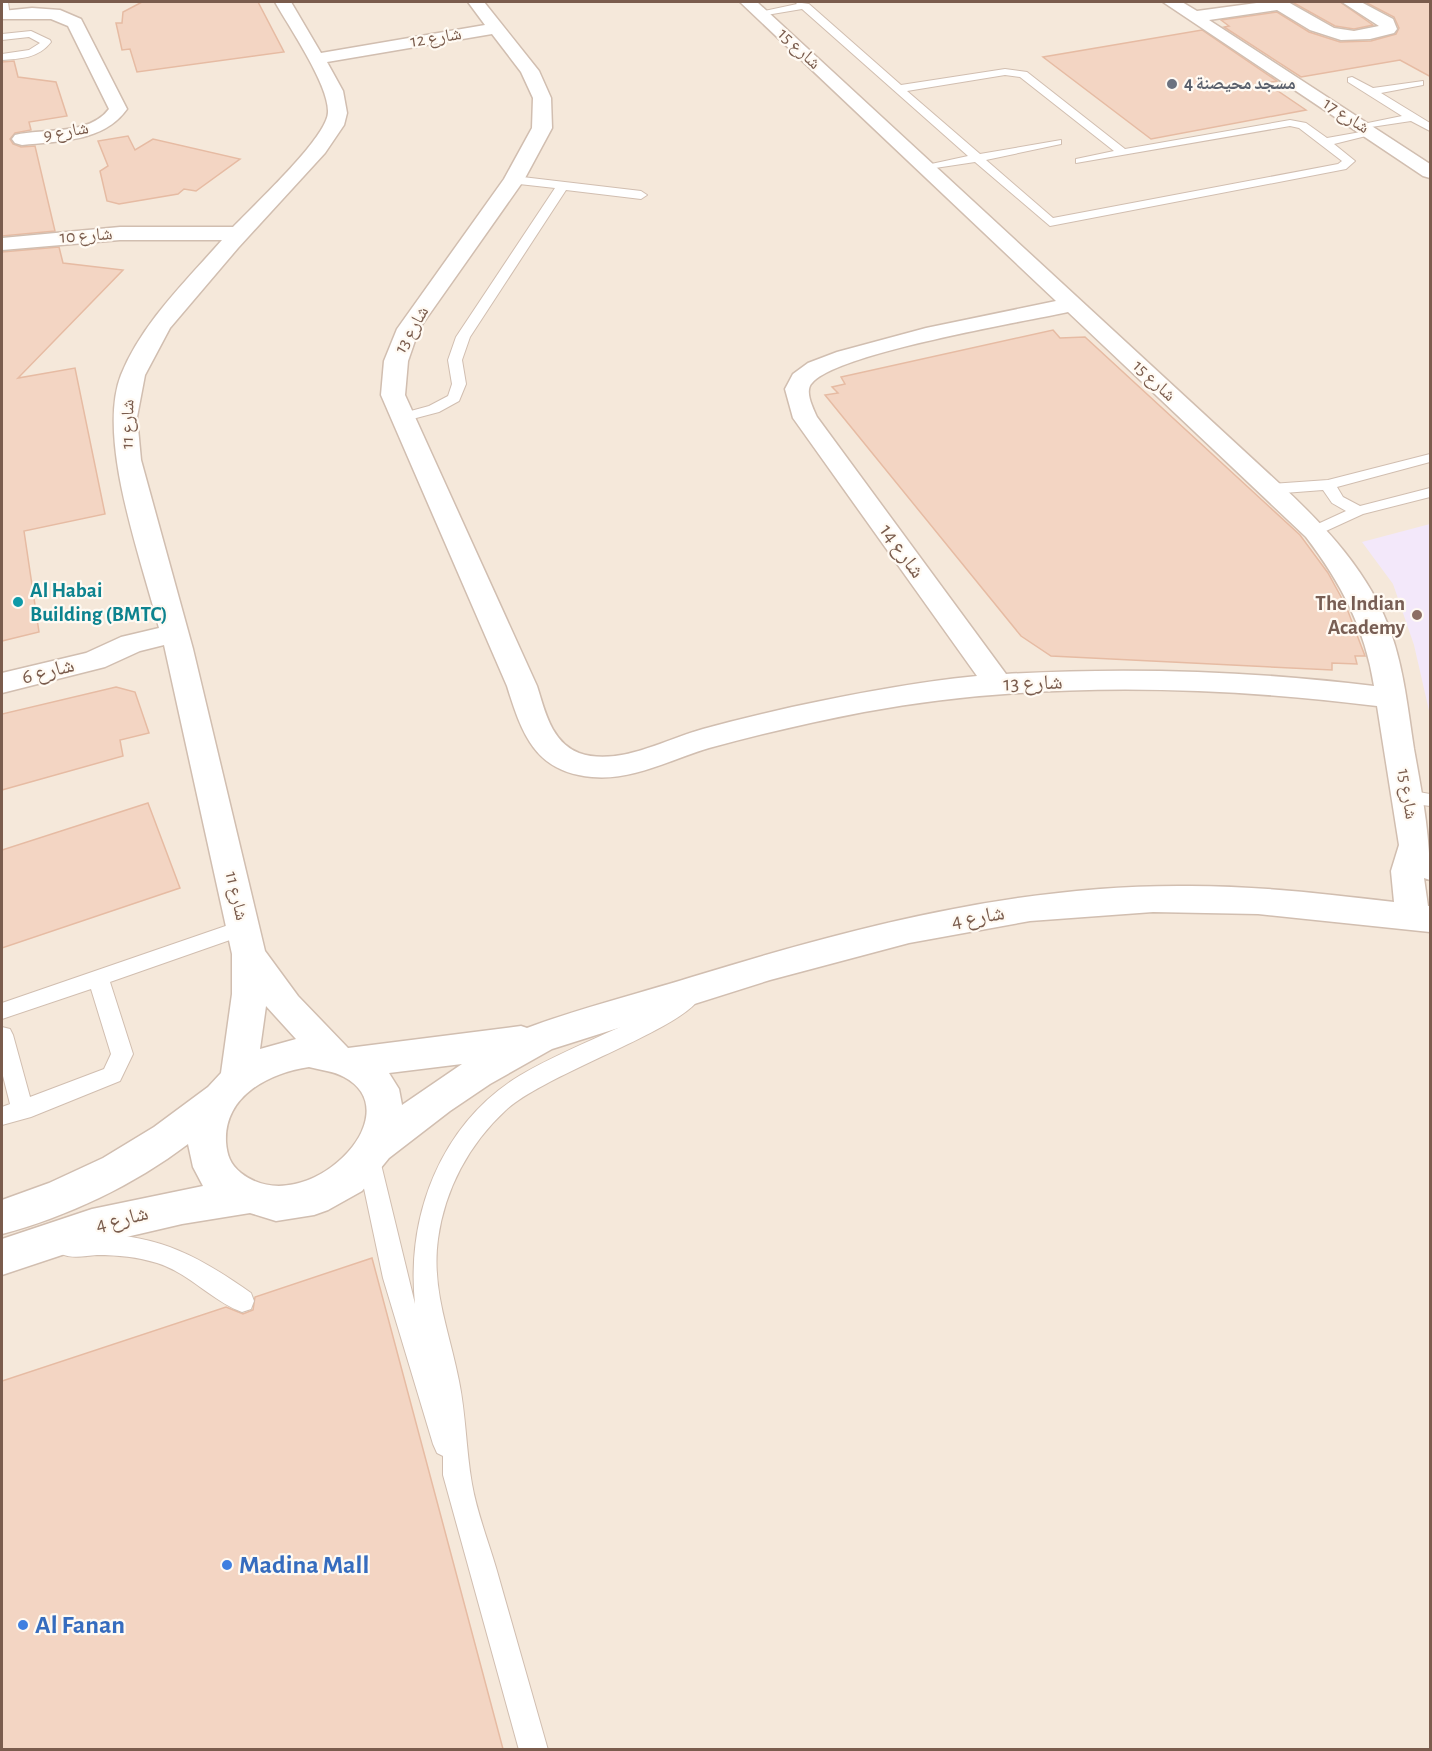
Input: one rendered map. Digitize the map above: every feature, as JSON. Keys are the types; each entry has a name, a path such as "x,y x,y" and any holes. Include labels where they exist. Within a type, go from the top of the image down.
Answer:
{"street":[{"name":"شارع 11","path":"229,1089 250,994 246,941 177,641 128,460 125,438 128,395 134,375 153,336 235,238 318,149 334,125 337,102 283,2"},
{"name":"شارع 13","path":"476,2 530,71 543,98 542,128 514,180 408,329 397,351 392,373 393,395 401,418 522,686 537,732 545,746 559,757 577,764 620,766 681,746 852,704 998,684 1085,681 1242,684 1322,689 1391,698"},
{"name":"شارع 17","path":"1171,2 1431,172"},
{"path":"1196,18 1281,4 1335,36 1349,36 1388,29 1387,23 1350,2"},
{"name":"شارع 15","path":"754,7 1070,305 1271,489 1315,531 1336,558 1365,606 1384,658 1391,698 1419,798 1423,856 1409,853 1407,874 1422,918"},
{"name":"شارع 9","path":"2,142 76,133 101,125 116,114 118,109 75,23 64,17 48,14 3,11"},
{"name":"شارع 12","path":"313,56 497,28"},
{"name":"شارع 10","path":"2,244 98,234 171,233 235,238"},
{"name":"شارع 14","path":"998,684 805,418 796,392 802,378 826,362 868,350 1070,305"},
{"name":"شارع 6","path":"2,683 94,660 121,660 177,641"},
{"name":"شارع 4","path":"374,1152 440,1095 498,1059 541,1038 847,945 909,930 1043,907 1155,899 1218,898 1280,901 1422,918"},
{"name":"شارع 11","path":"246,941 285,1006 344,1058"},
{"name":"شارع 4","path":"344,1058 541,1038"},
{"path":"309,1052 344,1058 369,1074 380,1089 385,1106 385,1125 374,1152 344,1183 313,1198 278,1204 246,1197 225,1185 210,1166 206,1144 209,1121 229,1089 259,1065 284,1056 309,1052"},
{"name":"شارع 4","path":"2,1217 61,1198 105,1177 157,1147 229,1089"},
{"name":"شارع 4","path":"7,1255 128,1215 167,1207 246,1197"}],"lane":[{"path":"754,7 803,4 1047,222 1135,207 1349,163 1347,158 1302,125 1284,123 1080,161"},
{"path":"2,37 31,34 44,38 46,42 32,52 2,57"},
{"path":"899,89 1011,72 1028,76 1123,153"},
{"path":"1352,80 1431,128"},
{"path":"1372,92 1417,82 1431,90"},
{"path":"1326,142 1413,117"},
{"path":"926,168 1057,142"},
{"path":"514,180 641,195"},
{"path":"401,418 434,409 454,398 459,384 455,360 463,337 563,186"},
{"path":"1271,489 1328,485 1431,458"},
{"path":"1328,485 1337,500 1358,511"},
{"path":"1315,531 1358,511 1431,493"},
{"path":"2,1011 98,977 246,941"},
{"path":"2,1116 112,1075 122,1054 98,977"},
{"path":"459,1486 447,1388 432,1328 424,1276 428,1225 444,1177 463,1144 481,1123 524,1085 648,1024 700,990"},
{"path":"2,1035 23,1110"},
{"path":"374,1152 395,1278 459,1486 534,1749"},
{"path":"7,1255 108,1243 143,1247 171,1256 198,1269 242,1301"}],"shaded area":[{"path":"2,2 1430,2 1430,1749 2,1749"},
{"name":"The Indian Academy","path":"1430,524 1430,715 1414,645 1393,584 1362,542"}],"building":[{"path":"142,2 258,2 284,52 137,72 130,49 122,50 116,23 122,23 123,12"},
{"path":"1292,2 1340,2 1373,25 1354,29 1335,26"},
{"path":"1365,2 1431,2 1431,77 1400,60 1301,77 1224,27 1229,26 1221,20 1277,12 1309,32 1340,42 1371,41 1396,34 1399,28 1394,17"},
{"name":"مسجد محيصنة 4","path":"1202,30 1277,81 1266,83 1306,110 1151,139 1043,57"},
{"path":"14,61 18,77 56,82 67,116 29,122 31,130 15,133 10,139 13,144 21,147 35,146 55,231 2,236 2,62"},
{"path":"128,136 135,150 153,139 240,159 196,191 184,189 178,194 119,204 107,201 100,171 108,166 98,141"},
{"path":"59,247 63,263 123,270 18,378 75,368 105,514 24,531 39,632 2,641 2,252"},
{"path":"1053,330 1060,338 1085,337 1300,535 1328,573 1346,606 1365,656 1355,656 1357,664 1332,663 1332,670 1051,656 1021,636 825,395 838,393 832,387 845,384 841,377"},
{"path":"116,687 135,692 149,733 120,740 123,756 2,790 2,714"},
{"path":"148,803 180,888 2,948 2,850"},
{"name":"Madina Mall","path":"372,1258 503,1749 2,1749 2,1381 226,1307 243,1314 253,1310 255,1297"}],"place":[{"name":"مسجد محيصنة 4","path":"1172,84"},
{"name":"Al Habai Building (BMTC)","path":"18,602"},
{"name":"The Indian Academy","path":"1417,615"},
{"name":"Madina Mall","path":"227,1565"},
{"name":"Al Fanan","path":"23,1625"}]}
